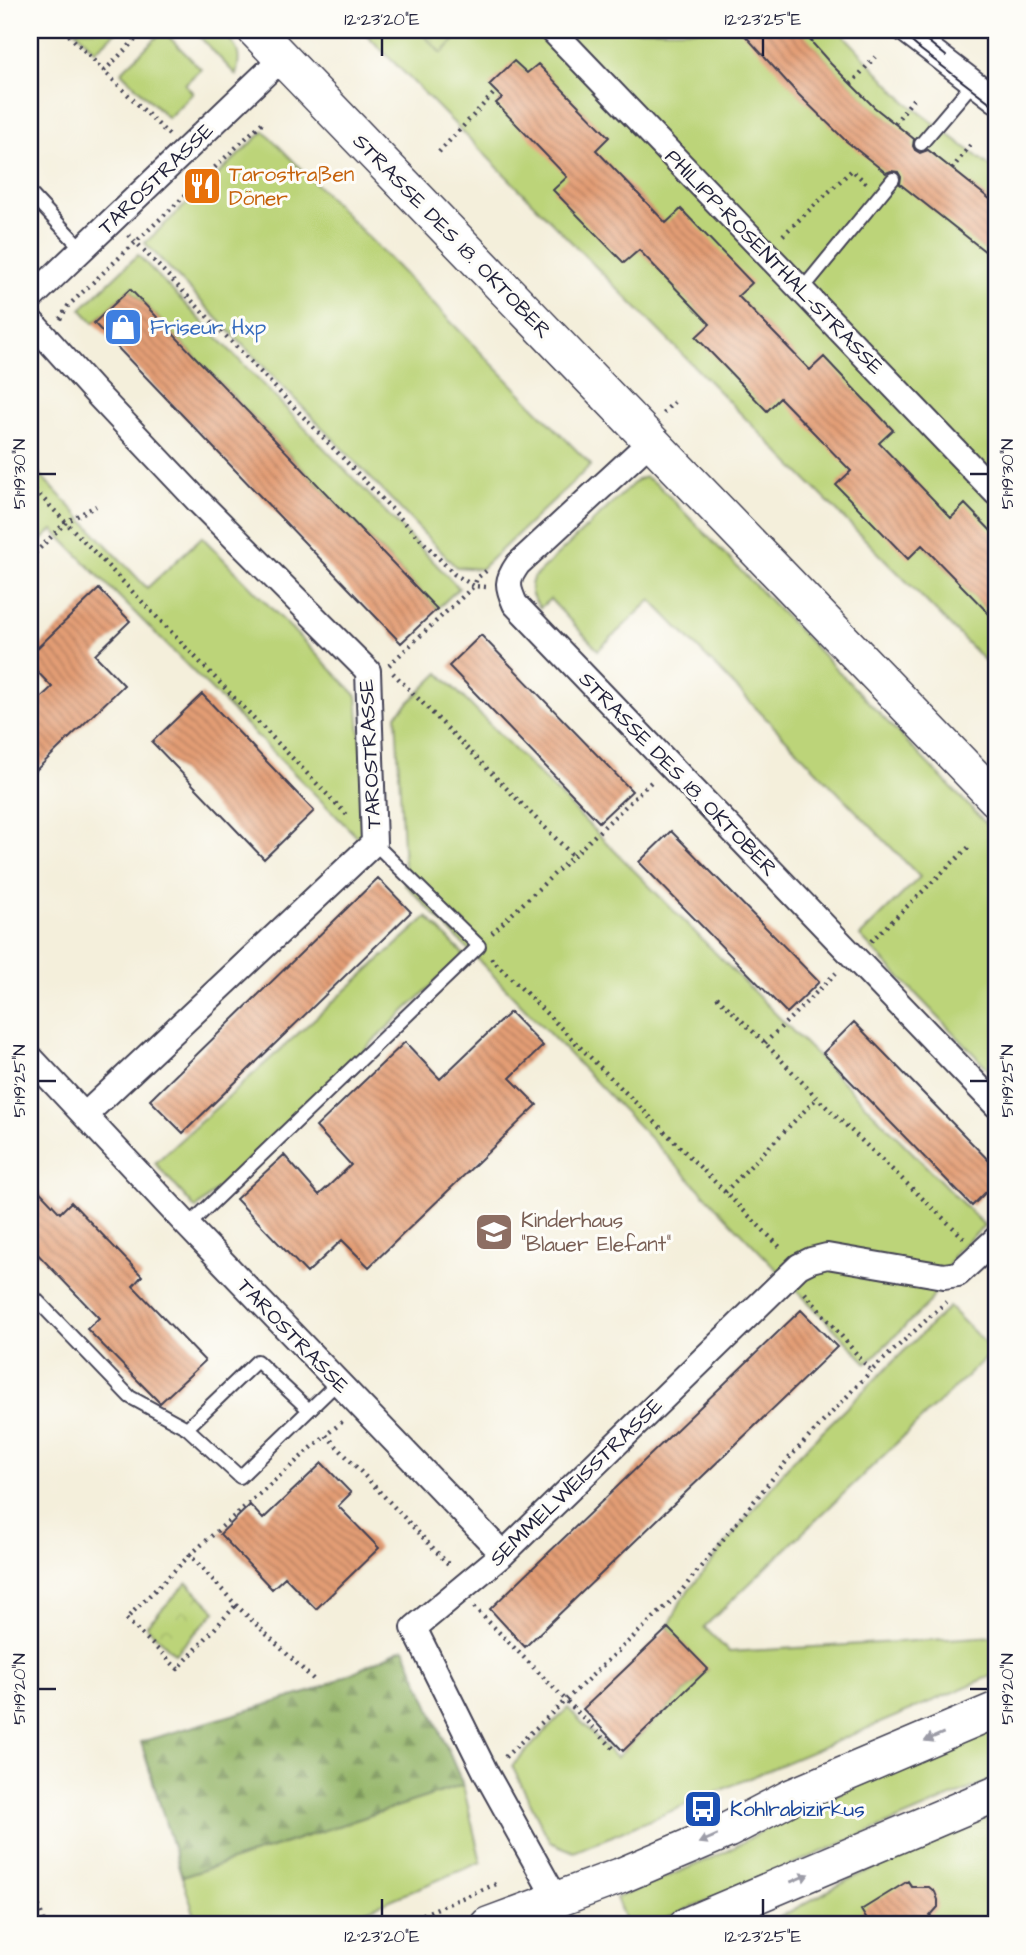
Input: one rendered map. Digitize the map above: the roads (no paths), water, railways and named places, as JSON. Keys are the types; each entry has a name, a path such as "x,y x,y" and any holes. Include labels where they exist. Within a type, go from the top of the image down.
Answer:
{"main road":[{"name":"STRASSE DES 18. OKTOBER","path":"255,30 996,799"},
{"path":"488,1925 563,1912 620,1876 728,1830 791,1797 996,1710"},
{"path":"687,1925 996,1794"}],"street":[{"name":"PHILIPP-ROSENTHAL-STRASSE","path":"552,30 996,493"},
{"path":"905,30 996,100"},
{"name":"TAROSTRASSE","path":"30,299 282,58"},
{"name":"TAROSTRASSE","path":"38,329 198,501 368,671 374,843 85,1115"},
{"name":"STRASSE DES 18. OKTOBER","path":"650,442 518,564 511,575 508,588 515,604 996,1105"},
{"name":"TAROSTRASSE","path":"30,1057 360,1407 503,1554"},
{"name":"SEMMELWEISSTRASSE","path":"563,1912 487,1775 414,1628 503,1554 794,1270 811,1260 827,1256 944,1276 958,1274 988,1246"}],"lane":[{"path":"921,145 973,83"},
{"path":"801,291 893,179"},
{"path":"30,193 82,248"},
{"path":"188,1226 479,946 374,843"},
{"path":"30,1293 130,1397 187,1428 240,1477 338,1382"},
{"path":"187,1428 257,1361 309,1410"}],"tram line":[{"path":"898,30 996,107"},
{"path":"914,30 946,56"}],"place":[{"name":"Tarostraßen Döner","path":"202,186"},
{"name":"Friseur Hxp","path":"123,327"},
{"name":"Kinderhaus \"Blauer Elefant\"","path":"494,1232"},
{"name":"Kohlrabizirkus","path":"703,1809"}]}
